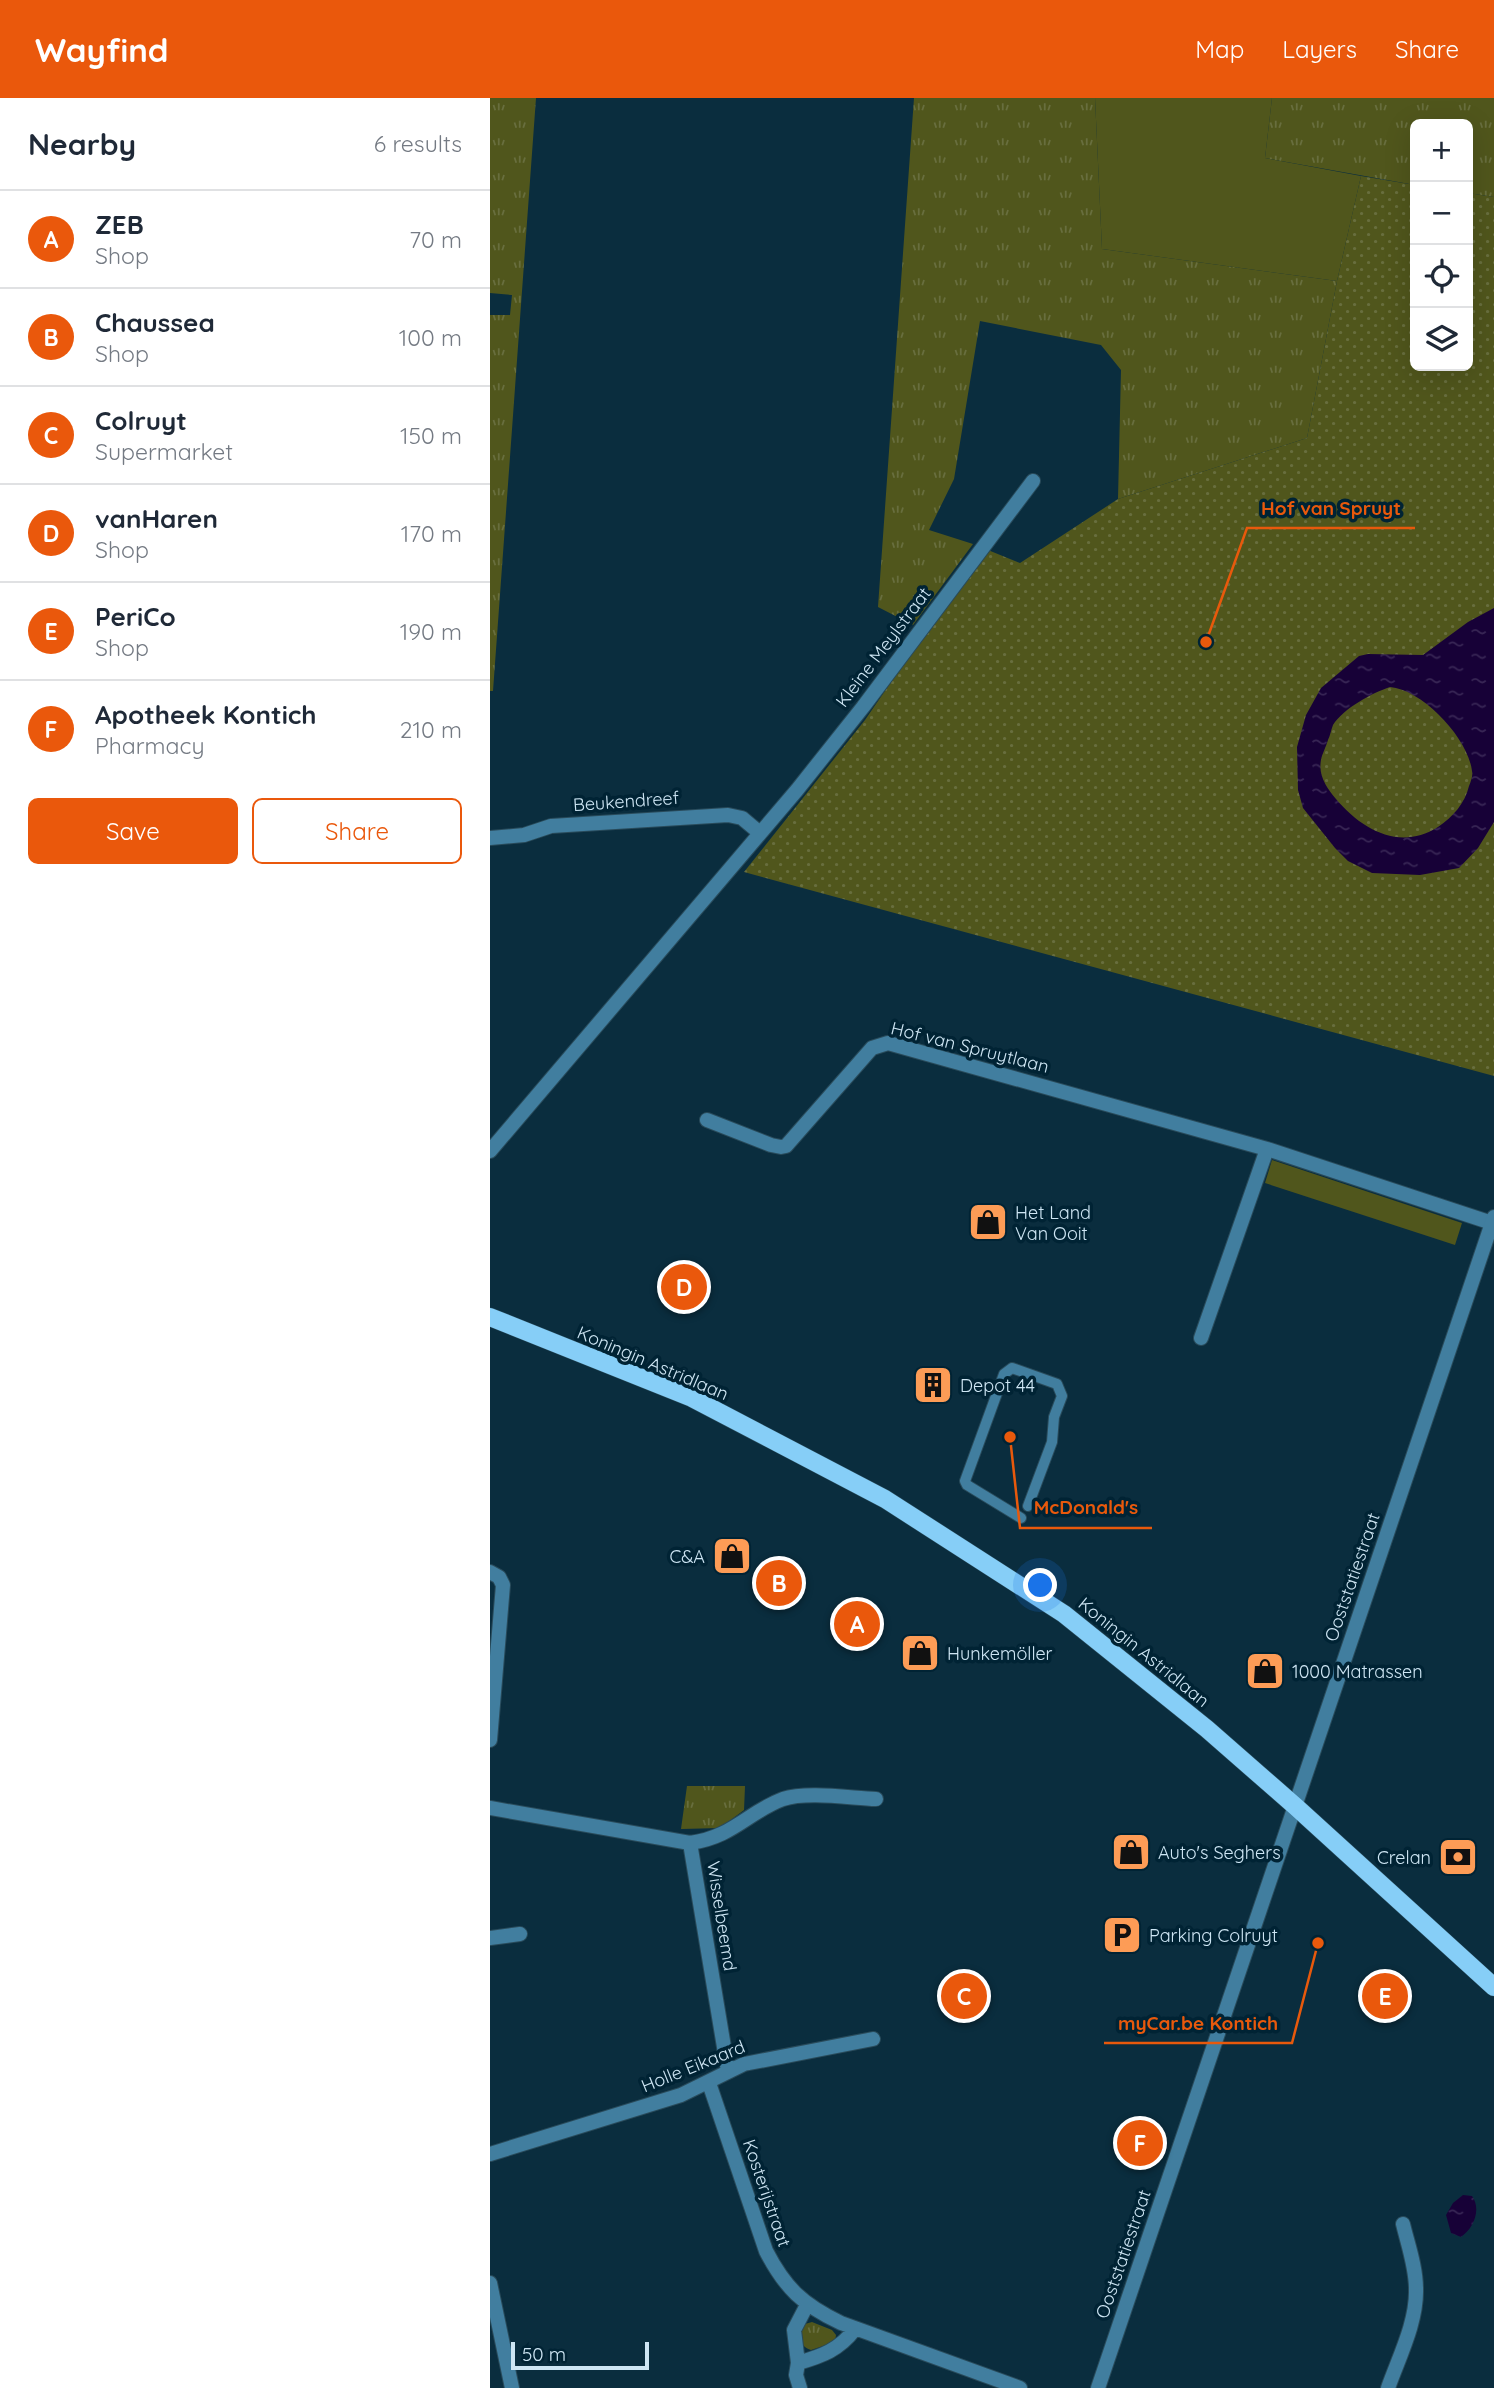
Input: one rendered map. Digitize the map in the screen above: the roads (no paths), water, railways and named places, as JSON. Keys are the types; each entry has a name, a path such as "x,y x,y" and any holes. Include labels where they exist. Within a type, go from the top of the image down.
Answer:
{"main road":[{"name":"Koningin Astridlaan","path":"490,1317 692,1398 885,1499 1064,1614 1207,1729 1494,1987"}],"street":[{"name":"Kleine Meylstraat","path":"490,1151 797,790 863,707 1032,481"},
{"name":"Beukendreef","path":"490,838 524,835 551,826 728,814 742,818 760,833"},
{"name":"Hof van Spruytlaan","path":"707,1120 771,1145 786,1146 872,1048 888,1043 1267,1149 1493,1220"},
{"path":"1201,1338 1267,1149"},
{"name":"Ooststatiestraat","path":"1098,2388 1493,1220"},
{"path":"490,1572 499,1577 503,1585 490,1740"},
{"path":"690,1843 724,1834 771,1805 791,1797 876,1799"},
{"name":"Wisselbeemd","path":"490,1808 690,1843 728,2071"},
{"path":"490,1938 520,1934"},
{"name":"Holle Eikaard","path":"490,2154 681,2095 744,2064 873,2039"},
{"name":"Kosterijstraat","path":"709,2083 766,2251 782,2280 807,2305 855,2329 1020,2388"},
{"path":"1388,2388 1416,2308 1415,2277 1403,2224"},
{"path":"490,2283 512,2388"},
{"path":"800,2388 796,2375 798,2363 794,2330 807,2305"},
{"path":"798,2363 829,2354 846,2341 855,2329"}],"lane":[{"path":"1021,1518 967,1485 965,1481 1004,1374 1012,1368 1058,1384 1062,1396 1054,1417 1052,1442 1028,1506"}],"water":[{"path":"1494,608 1494,822 1478,848 1459,868 1420,875 1372,873 1348,861 1303,808 1298,790 1297,747 1306,715 1321,688 1359,656 1423,655 1468,622","holes":["1390,687 1403,690 1429,706 1453,731 1469,758 1472,773 1465,798 1453,814 1438,827 1410,837 1382,834 1358,820 1329,791 1320,766 1333,725 1344,713 1359,702"]},
{"path":"1463,2195 1472,2196 1476,2213 1469,2229 1461,2237 1451,2233 1446,2215 1453,2203"}],"place":[{"name":"Hof van Spruyt","path":"1206,642"},
{"name":"Het Land Van Ooit","path":"988,1222"},
{"name":"vanHaren","path":"684,1287"},
{"name":"Depot 44","path":"933,1385"},
{"name":"McDonald's","path":"1010,1437"},
{"name":"C&A","path":"732,1556"},
{"name":"Chaussea","path":"779,1583"},
{"name":"ZEB","path":"857,1624"},
{"name":"Hunkemöller","path":"920,1653"},
{"name":"1000 Matrassen","path":"1265,1671"},
{"name":"Auto's Seghers","path":"1131,1852"},
{"name":"Crelan","path":"1458,1857"},
{"name":"Parking Colruyt","path":"1122,1935"},
{"name":"myCar.be Kontich","path":"1318,1943"},
{"name":"Colruyt","path":"964,1996"},
{"name":"PeriCo","path":"1385,1996"},
{"name":"Apotheek Kontich","path":"1140,2143"}]}
